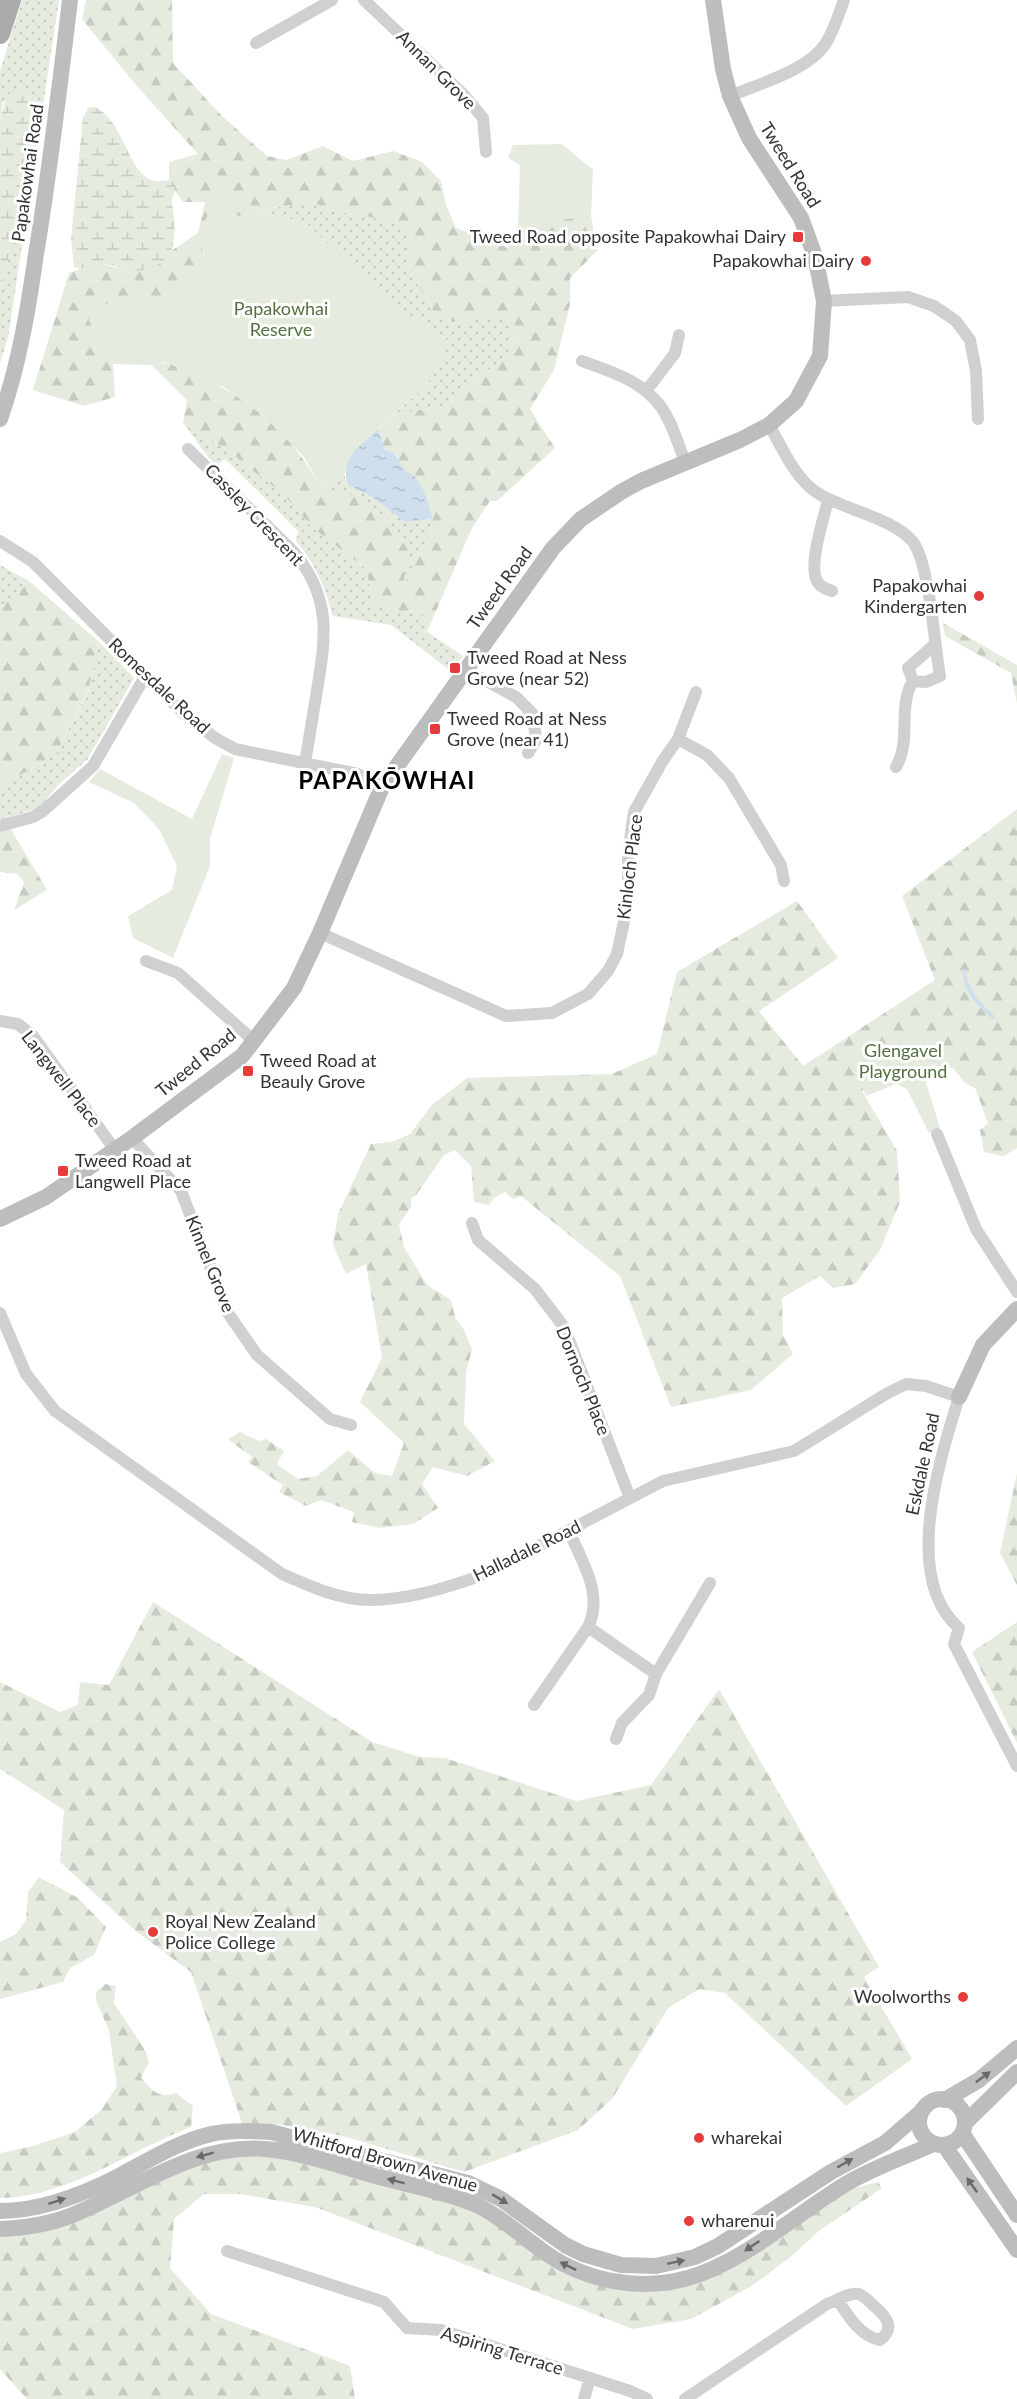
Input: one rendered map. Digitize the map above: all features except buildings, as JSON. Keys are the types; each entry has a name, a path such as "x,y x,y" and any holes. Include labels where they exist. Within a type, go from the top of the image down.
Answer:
{"main road":[{"path":"0,33 11,0"}],"street":[{"name":"Papakowhai Road","path":"0,419 14,375 25,326 44,209 70,0"},
{"path":"256,43 332,0"},
{"name":"Annan Grove","path":"364,0 464,94 483,118 486,152"},
{"path":"713,0 723,69 730,96 788,72 813,57 825,44 844,0"},
{"name":"Tweed Road","path":"0,1219 46,1197 115,1150 242,1056 255,1041 294,988 382,787 553,548 581,519 621,492 769,425 796,401 820,356 824,301 815,256 801,218 749,138 730,96"},
{"path":"824,301 908,297 934,306 956,321 970,340 976,371 978,419"},
{"path":"647,390 675,353 679,335"},
{"path":"582,361 637,383 647,390 662,408 685,462"},
{"path":"769,425 802,481 828,500 900,530 914,543 926,573 940,676 926,682 913,681"},
{"name":"Cassley Crescent","path":"188,449 293,551 303,563 319,596 325,639 305,762"},
{"path":"828,500 814,566 816,579 822,587 832,591"},
{"name":"Romesdale Road","path":"0,541 33,562 182,712 215,738 235,748 358,774 382,787"},
{"path":"913,681 908,668 934,645"},
{"path":"466,670 516,697 533,714 536,740 528,753"},
{"path":"0,826 33,817 43,811 93,765 146,675"},
{"path":"896,767 902,757 904,742 906,692 913,681"},
{"name":"Kinloch Place","path":"320,933 506,1016 552,1013 588,994 608,971 616,954 628,903 628,854 634,812 662,762 678,739 696,692"},
{"path":"678,739 707,755 729,778 781,865 784,881"},
{"path":"146,961 178,973 255,1041"},
{"name":"Langwell Place","path":"0,1022 18,1024 33,1036 115,1150"},
{"path":"937,1134 976,1229 1017,1292"},
{"name":"Kinnel Grove","path":"132,1138 181,1191 228,1313 257,1355 330,1419 351,1425"},
{"name":"Dornoch Place","path":"472,1223 478,1240 535,1289 564,1327 630,1498"},
{"name":"Eskdale Road","path":"1017,1309 983,1345 958,1396 931,1505 928,1536 929,1566 938,1603 948,1618 959,1628 954,1644 1017,1766"},
{"name":"Halladale Road","path":"0,1313 26,1374 54,1411 282,1574 320,1590 369,1600 398,1598 463,1582 487,1573 630,1498 676,1477 794,1451 906,1384 926,1386 958,1396"},
{"path":"534,1705 594,1616 594,1589 569,1531"},
{"path":"616,1739 622,1723 649,1695 656,1674 710,1583"},
{"path":"588,1628 656,1674"},
{"path":"1017,2048 979,2080 945,2100 930,2103 919,2118 920,2130 924,2136 939,2144 987,2206 1017,2250"},
{"path":"939,2144 955,2142 964,2128 1017,2072"},
{"path":"945,2100 958,2106 963,2112 964,2128 1017,2215"},
{"name":"Whitford Brown Avenue","path":"0,2211 15,2211 57,2202 115,2178 168,2150 201,2137 244,2131 271,2132 468,2183 501,2199 565,2245 583,2254 621,2265 656,2266 695,2258 718,2246 838,2167 885,2143 922,2111"},
{"name":"Whitford Brown Avenue","path":"0,2229 40,2225 69,2216 174,2166 207,2154 237,2149 265,2149 306,2157 458,2198 495,2215 547,2254 589,2276 626,2283 659,2284 688,2278 722,2265 853,2179 939,2144"},
{"path":"987,2206 1004,2196"},
{"name":"Aspiring Terrace","path":"228,2252 384,2302 407,2328 441,2330 590,2378 647,2399"},
{"path":"685,2399 827,2304 838,2300"},
{"path":"584,2399 590,2378"}],"green space":[{"path":"22,0 59,0 8,338 0,363 0,289 6,272 27,142 27,117 30,101 24,89 3,102 0,120 0,71"},
{"path":"86,0 172,0 173,63 221,115 267,156 286,160 323,146 353,161 393,151 422,162 441,181 446,205 456,228 508,248 518,227 591,215 597,251 570,278 570,304 554,370 530,409 555,448 497,501 490,501 472,528 427,632 422,611 400,612 374,604 366,569 313,528 284,495 223,447 183,423 187,400 151,365 164,363 173,365 235,395 284,435 323,489 357,496 388,519 409,552 402,590 420,548 428,540 433,518 414,475 404,470 394,453 385,450 378,429 393,415 447,405 481,375 507,357 514,339 509,321 488,315 465,322 435,316 430,303 410,273 405,226 358,214 333,212 312,202 259,210 252,220 228,213 200,235 205,261 191,286 162,300 136,300 117,305 89,320 113,364 115,397 84,406 33,390 69,273 96,265 110,266 124,271 166,257 198,233 205,202 183,202 169,183 169,162 198,154 135,84 82,19"},
{"path":"19,88 27,91 29,103 26,149 6,272 0,289 0,120 7,95"},
{"path":"94,107 112,122 138,169 146,177 158,181 171,180 175,187 172,201 173,246 164,261 145,270 125,271 106,264 83,268 74,267 71,239 83,118 88,108"},
{"path":"562,144 593,170 591,215 518,227 520,165 508,158 513,145"},
{"name":"Papakowhai Reserve","path":"215,194 229,197 229,213 252,220 259,210 307,224 389,302 449,341 443,359 427,384 359,446 344,475 323,489 304,457 264,416 225,388 165,362 151,365 113,364 89,320 94,302 116,305 136,300 162,300 191,286 205,261 200,235"},
{"path":"312,202 333,212 358,214 406,226 410,273 430,303 435,316 465,322 488,315 509,321 514,339 507,357 481,375 447,405 393,415 427,384 449,341 389,302 307,224 259,210"},
{"path":"183,423 223,447 284,495 313,528 366,569 374,604 400,612 422,611 427,632 463,656 452,672 391,625 333,616 319,577 309,558 296,541 298,531 225,459 216,465"},
{"path":"344,475 348,485 369,495 405,522 433,519 428,540 420,549 400,594 323,489"},
{"path":"0,565 29,581 0,607"},
{"path":"29,581 98,641 89,689 56,754 0,787 0,607"},
{"path":"943,623 1017,665 1017,704 1011,673 945,636"},
{"path":"98,641 134,678 87,760 59,784 39,808 0,820 0,787 56,754 89,690"},
{"path":"222,754 234,758 210,839 210,866 173,958 133,938 128,916 172,890 177,866 159,829 134,803 89,782 100,769 192,819"},
{"path":"1017,809 1017,1148 1004,1156 984,1152 980,1130 988,1123 975,1088 965,1083 953,1068 932,1065 914,1030 862,1091 897,1151 900,1202 880,1250 855,1284 833,1288 820,1276 782,1298 783,1335 793,1354 751,1390 671,1407 620,1276 521,1196 513,1199 505,1192 494,1198 489,1205 474,1202 471,1166 455,1150 444,1155 416,1195 411,1198 411,1207 399,1224 404,1247 427,1285 451,1300 455,1317 464,1330 472,1349 466,1372 464,1424 495,1461 467,1476 433,1467 422,1484 438,1508 413,1524 380,1528 352,1522 354,1512 321,1500 306,1506 279,1492 283,1485 248,1462 252,1457 228,1439 240,1432 259,1441 266,1439 284,1451 277,1464 298,1479 317,1476 348,1450 375,1473 392,1476 404,1443 360,1402 382,1358 366,1264 346,1274 333,1245 338,1214 371,1144 392,1142 410,1134 432,1105 467,1078 612,1074 657,1054 677,972 797,901 838,958 759,1011 803,1066 935,980 902,896"},
{"path":"10,828 47,890 14,910 24,882 18,874 0,872 0,831"},
{"name":"Glengavel Playground","path":"914,1029 932,1065 923,1073 940,1128 929,1133 907,1089 896,1084 866,1096 849,1060"},
{"path":"1017,1473 1017,1585 1000,1553"},
{"path":"153,1602 372,1742 420,1757 445,1758 576,1801 651,1785 719,1689 879,1967 864,1977 912,2059 846,2106 725,1993 699,1989 668,2008 612,2099 578,2130 464,2172 343,2136 282,2125 242,2123 191,1972 137,1932 60,1862 64,1810 0,1769 0,1682 60,1712 78,1705 80,1682 109,1685"},
{"path":"1017,1622 1017,1743 972,1652"},
{"path":"39,1877 78,1898 106,1927 94,1955 70,1968 63,1982 0,1999 0,1942 16,1934 26,1920 28,1892"},
{"path":"105,1984 116,1986 114,2003 146,2052 149,2062 141,2078 156,2093 164,2095 176,2093 193,2106 191,2127 98,2171 50,2190 25,2196 0,2198 0,2153 33,2146 75,2132 102,2109 117,2086 109,2031 96,2000 96,1992"},
{"path":"224,2155 285,2158 460,2205 483,2215 545,2260 661,2289 847,2190 878,2182 882,2188 819,2231 788,2259 750,2287 691,2319 633,2329 315,2207 240,2194 204,2194 174,2219 170,2268 211,2314 350,2366 355,2399 27,2399 0,2369 0,2233 193,2163"}],"water":[{"path":"378,429 385,450 394,453 404,470 414,475 425,493 433,519 405,522 369,495 348,485 346,468 349,461 358,447"}],"waterway":[{"path":"964,971 974,997 993,1017"}],"place":[{"name":"Tweed Road opposite Papakowhai Dairy","path":"798,237"},
{"name":"Papakowhai Dairy","path":"866,261"},
{"name":"Papakowhai Kindergarten","path":"979,596"},
{"name":"Tweed Road at Ness Grove (near 52)","path":"455,668"},
{"name":"Tweed Road at Ness Grove (near 41)","path":"435,729"},
{"name":"Tweed Road at Beauly Grove","path":"248,1071"},
{"name":"Tweed Road at Langwell Place","path":"63,1171"},
{"name":"Royal New Zealand Police College","path":"153,1932"},
{"name":"Woolworths","path":"963,1997"},
{"name":"wharekai","path":"699,2138"},
{"name":"wharenui","path":"689,2221"}],"district":[{"name":"PAPAKŌWHAI","path":"387,781"}]}
